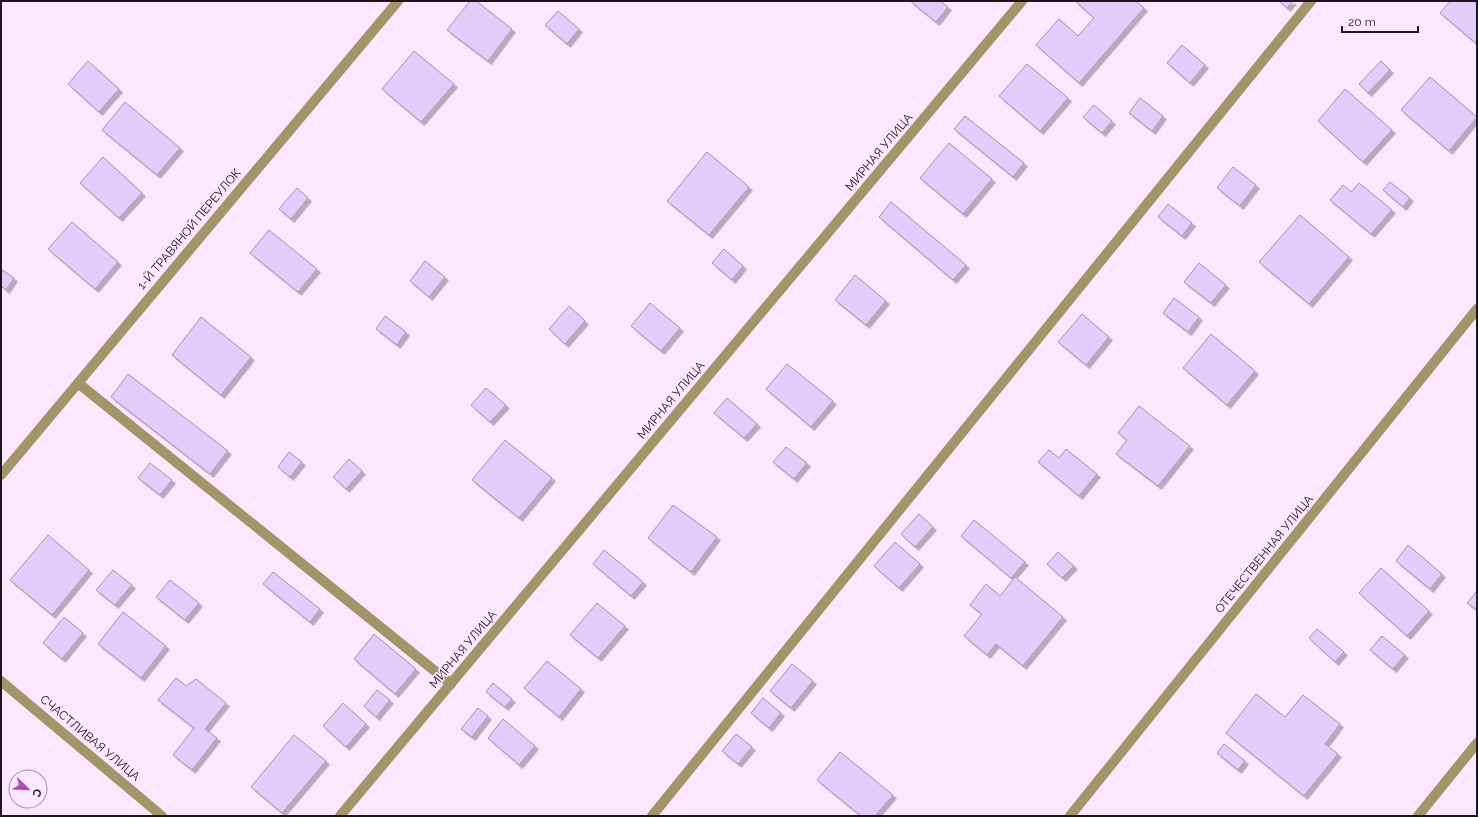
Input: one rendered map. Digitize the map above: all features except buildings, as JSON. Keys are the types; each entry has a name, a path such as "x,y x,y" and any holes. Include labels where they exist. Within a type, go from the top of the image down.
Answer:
{"street":[{"name":"1-Й ТРАВЯНОЙ ПЕРЕУЛОК","path":"1,475 398,1"},
{"name":"МИРНАЯ УЛИЦА","path":"340,816 1022,1"},
{"path":"652,816 1311,1"},
{"name":"ОТЕЧЕСТВЕННАЯ УЛИЦА","path":"1070,816 1477,309"},
{"path":"78,383 451,684"},
{"name":"СЧАСТЛИВАЯ УЛИЦА","path":"1,681 162,816"},
{"path":"1418,816 1477,743"}]}
